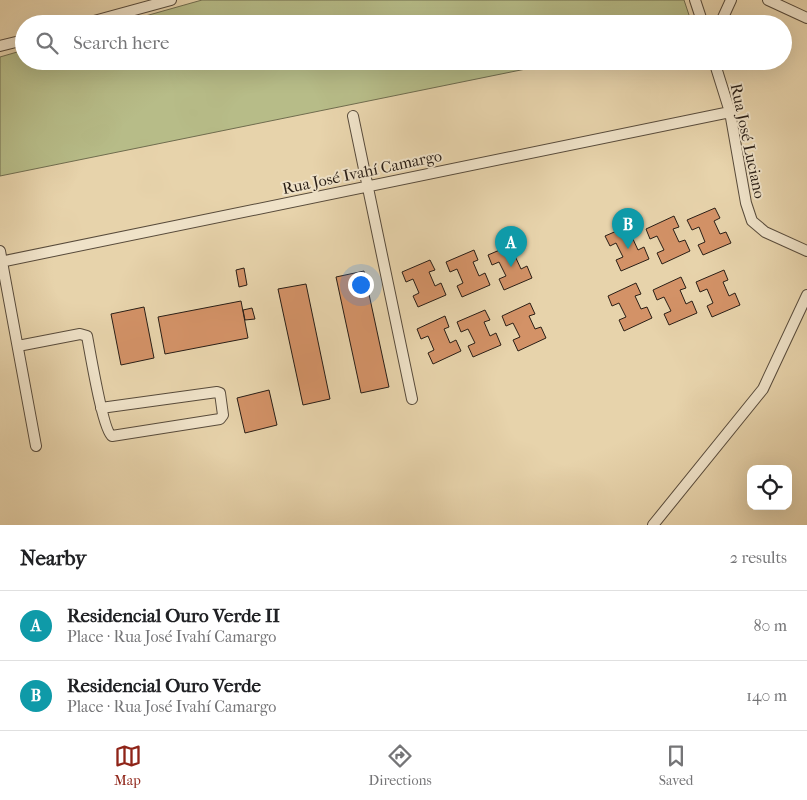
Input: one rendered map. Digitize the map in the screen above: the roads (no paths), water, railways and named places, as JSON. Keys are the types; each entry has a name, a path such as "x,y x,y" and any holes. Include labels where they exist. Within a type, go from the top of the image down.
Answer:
{"street":[{"path":"116,15 171,0"},
{"path":"695,0 700,15"},
{"path":"724,15 732,0"},
{"path":"768,0 807,18"},
{"path":"0,46 15,42"},
{"name":"Rua José Luciano","path":"717,70 730,112 748,213 756,226 807,251"},
{"name":"Rua José Ivahí Camargo","path":"1,262 730,112"},
{"path":"353,116 412,398"},
{"path":"0,251 36,446"},
{"path":"653,525 763,389 807,295"},
{"path":"18,346 84,334 86,336 101,408 107,431 112,436 220,419 223,416 220,393 217,392 101,408"}],"place":[{"name":"Residencial Ouro Verde","path":"628,249"},
{"name":"Residencial Ouro Verde II","path":"511,267"}]}
